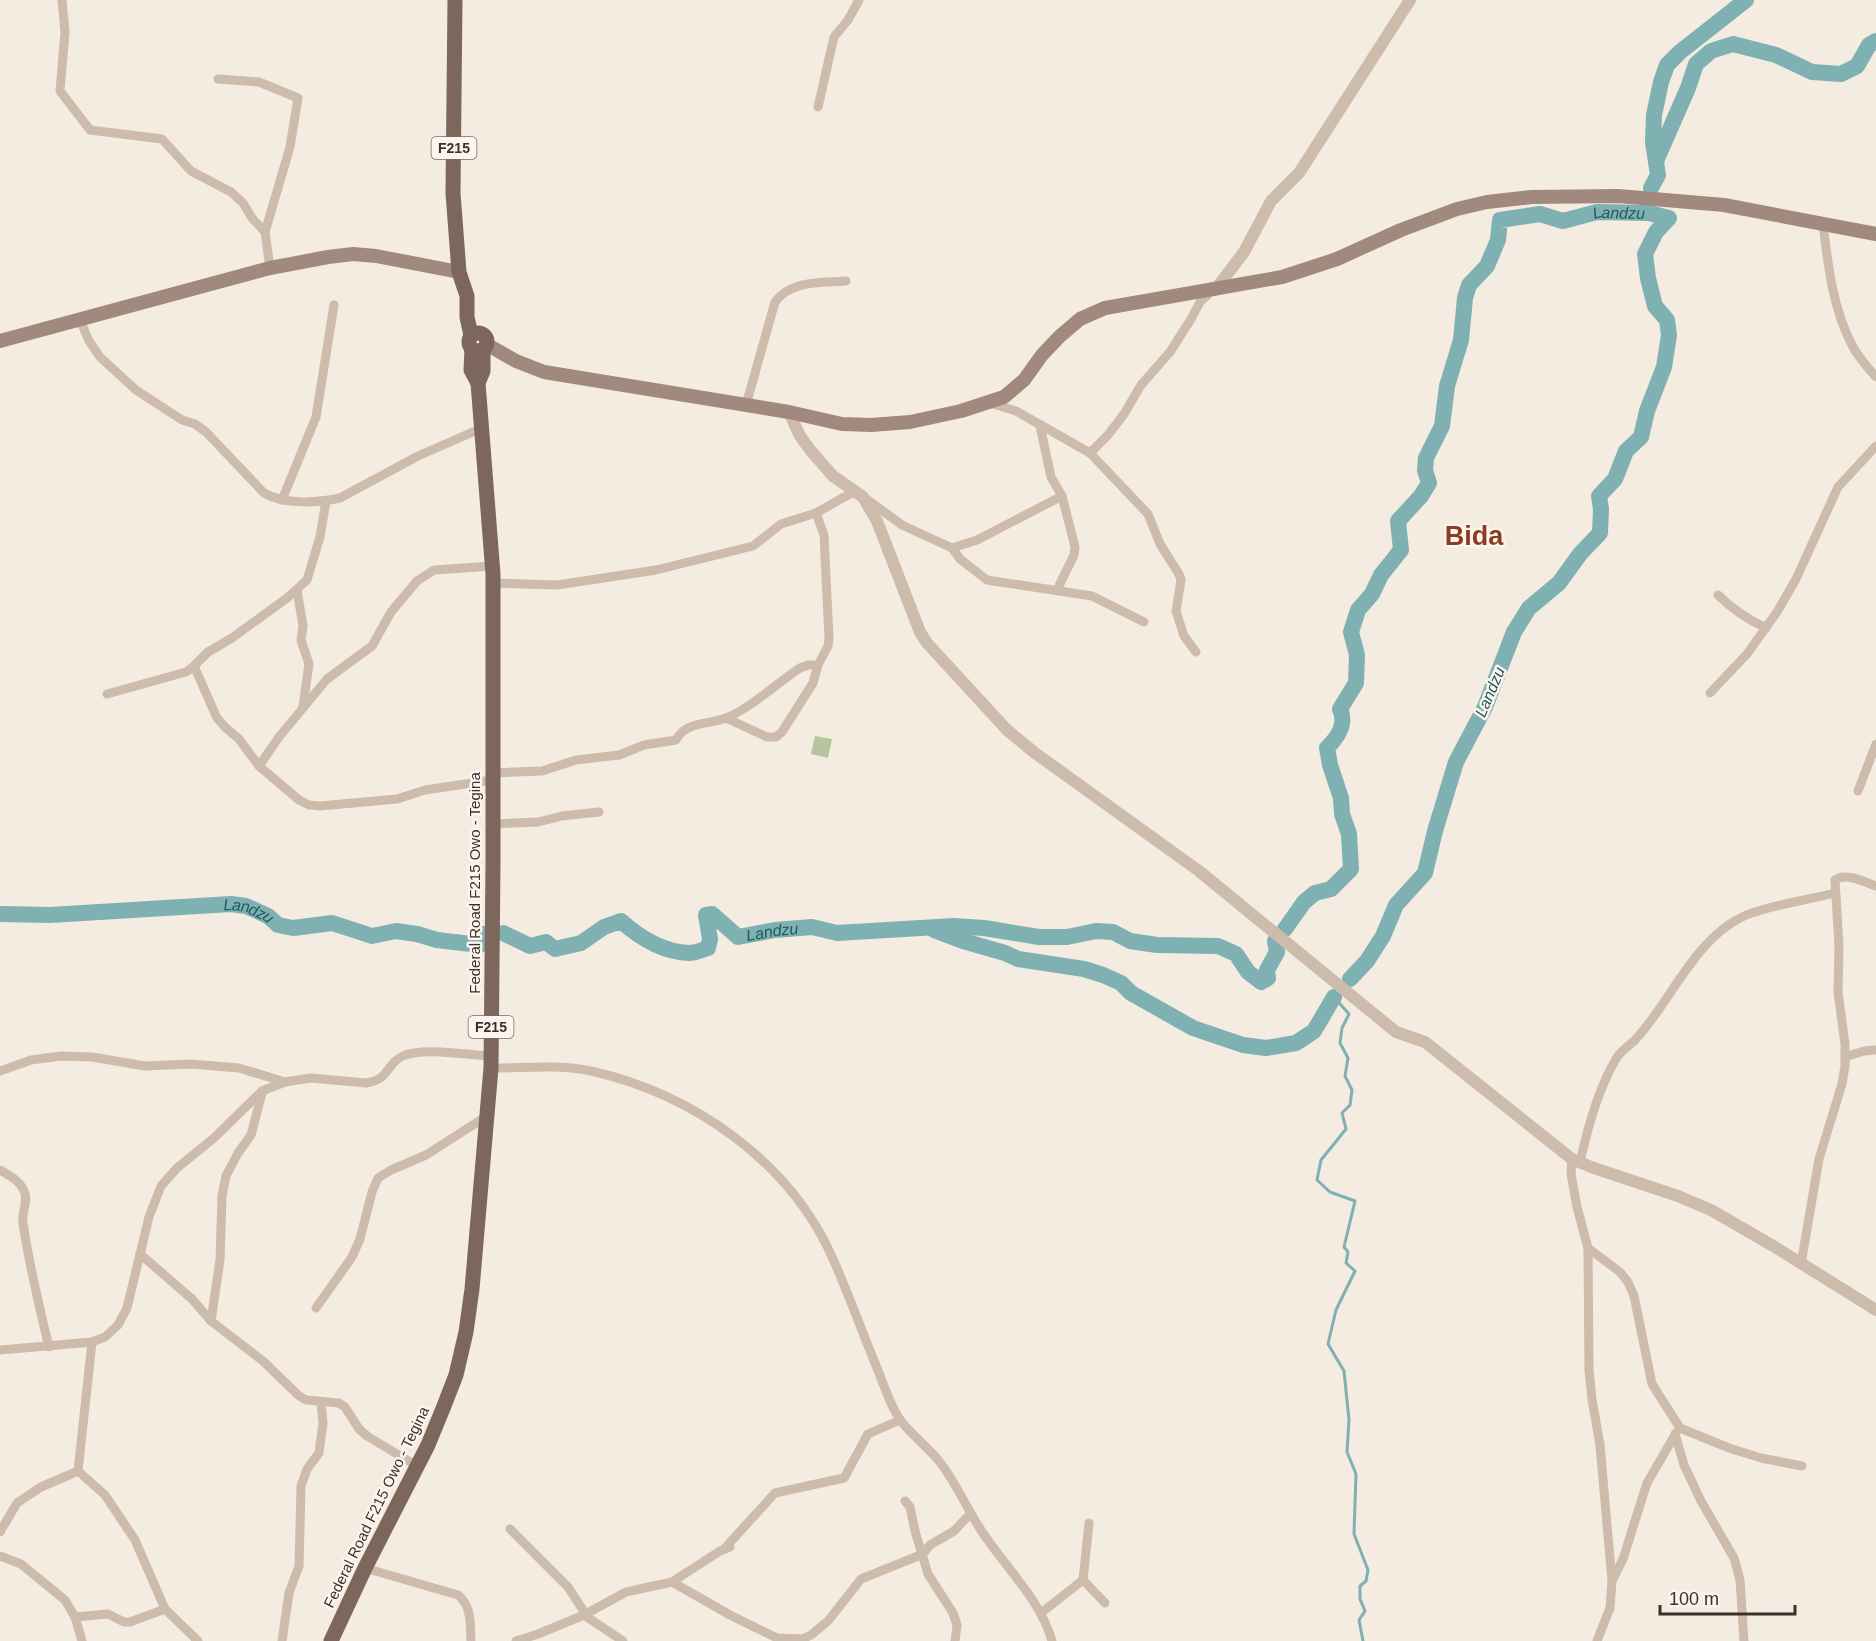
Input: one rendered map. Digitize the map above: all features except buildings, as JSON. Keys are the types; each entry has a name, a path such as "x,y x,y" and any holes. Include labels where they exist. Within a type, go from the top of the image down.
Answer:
{"main road":[{"name":"F215","path":"455,0 453,193 459,272 466,296 467,317 479,342"},
{"path":"479,342 544,372 789,412 842,424 871,425 910,422 990,403 1004,397 1024,380 1042,355 1080,319 1105,308 1282,278 1337,259 1434,216 1487,202 1532,197 1618,196 1725,205 1876,234"},
{"path":"0,341 270,268 328,257 353,254 376,256 459,272"},
{"name":"Federal Road F215 Owo - Tegina","path":"332,1641 444,1406 456,1375 466,1332 472,1289 491,1062 493,824 493,583 478,383 471,370 479,342"}],"street":[{"path":"62,0 65,32 60,91 83,123 90,130 162,139 190,171 231,192 243,203 252,218 265,232"},
{"path":"818,107 834,38 848,20 859,0"},
{"path":"1090,453 1108,435 1142,385 1170,352 1200,302 1215,290 1244,252 1271,201 1299,173 1410,0"},
{"path":"218,79 259,82 298,98 290,147 265,232 270,268"},
{"path":"1823,224 1827,262 1845,330 1854,349 1876,378"},
{"path":"746,405 773,307 779,297 785,291 799,286 846,281"},
{"path":"282,500 316,417 334,305"},
{"path":"80,320 88,341 100,357 136,390 182,420 195,424 206,432 264,493 282,500 326,501 340,498 418,456 482,428"},
{"path":"990,403 1016,411 1090,453 1148,514 1160,544 1179,574 1181,580 1176,611 1184,636 1196,652"},
{"path":"789,412 800,436 833,476 902,525 952,548 960,560 987,580 1092,596 1144,622"},
{"path":"1040,426 1051,477 1062,496 1075,547 1074,555 1057,590"},
{"path":"1710,693 1748,654 1766,628 1796,579 1838,487 1876,446"},
{"path":"493,583 557,585 656,570 753,546 781,524 816,513 859,494"},
{"path":"859,494 877,521 920,632 927,643 1007,730 1067,777 1199,871 1396,1032 1425,1042 1576,1161 1678,1196 1711,1210 1876,1310"},
{"path":"952,548 977,540 1062,496"},
{"path":"107,694 186,672 208,652 232,638 297,590 307,580 313,564 326,501"},
{"path":"726,718 767,737 776,737 787,725 813,683 818,665 828,646 829,612 824,535 816,513"},
{"path":"259,766 303,706 327,679 372,646 407,592 429,571 492,566"},
{"path":"297,590 303,626 301,640 309,664 303,706"},
{"path":"1718,595 1731,609 1747,620 1766,628"},
{"path":"194,666 217,718 239,739 259,766 299,800 309,805 321,806 397,799 425,790 492,777 542,771 576,760 619,754 644,745 676,740 684,729 726,718 800,668 818,665"},
{"path":"1858,791 1876,744"},
{"path":"493,824 538,822 562,816 599,812"},
{"path":"1801,1264 1819,1159 1842,1084 1845,1057 1838,992 1839,946 1835,880 1841,876 1862,880 1876,886"},
{"path":"1597,1641 1610,1608 1612,1581 1600,1445 1589,1370 1588,1248 1571,1174 1616,1058 1635,1040 1694,960 1721,930 1755,912 1835,893"},
{"path":"1845,1057 1876,1050"},
{"path":"0,1350 92,1342 105,1337 118,1325 127,1308 149,1217 161,1186 177,1168 214,1138 262,1091 285,1082 310,1078 366,1083 375,1081 382,1078 400,1057 416,1052 589,1071 631,1083 667,1097 705,1116 764,1162 800,1200 824,1241 900,1420 939,1462 984,1534 1041,1613 1052,1641"},
{"path":"0,1071 31,1060 61,1056 92,1057 145,1066 191,1064 239,1068 285,1082"},
{"path":"211,1321 220,1260 222,1196 226,1176 251,1135 262,1091"},
{"path":"316,1308 342,1272 360,1239 378,1178 426,1155 487,1116"},
{"path":"0,1170 15,1179 24,1190 26,1197 22,1220 49,1347"},
{"path":"1588,1248 1614,1267 1628,1282 1634,1296 1652,1384 1678,1431 1679,1451 1689,1474 1734,1558 1740,1580 1744,1641"},
{"path":"140,1254 192,1299 211,1321 263,1361 298,1395 306,1400 321,1403 339,1403 362,1431 417,1466"},
{"path":"78,1471 92,1342"},
{"path":"282,1641 289,1593 299,1566 300,1491 306,1469 319,1453 323,1423 321,1403"},
{"path":"516,1641 538,1635 584,1615 626,1592 672,1582 727,1548 775,1493 844,1478 868,1434 900,1420"},
{"path":"1678,1431 1761,1458 1803,1466"},
{"path":"1612,1581 1623,1559 1647,1483 1678,1431"},
{"path":"0,1532 17,1503 41,1487 78,1471"},
{"path":"78,1471 105,1494 135,1540 165,1609 198,1641"},
{"path":"905,1501 910,1508 928,1574 953,1613 957,1625 955,1641"},
{"path":"672,1582 729,1615 777,1638 802,1640 828,1621 861,1579 923,1554 930,1545 954,1531 971,1513"},
{"path":"1041,1613 1083,1580 1089,1522"},
{"path":"510,1529 568,1587 584,1615 623,1641"},
{"path":"0,1556 21,1564 65,1600 75,1617 82,1641"},
{"path":"365,1568 458,1595 466,1604 470,1614 471,1641"},
{"path":"1083,1580 1105,1603"},
{"path":"75,1617 108,1614 124,1622 130,1622 165,1609"}],"green space":[{"path":"815,736 832,739 828,758 811,754"}],"waterway":[{"name":"Landzu","path":"1651,188 1658,175 1653,142 1654,115 1667,65 1746,0"},
{"name":"Landzu","path":"1656,161 1696,64 1711,51 1733,44 1776,55 1812,72 1841,74 1857,66 1869,45 1876,41"},
{"name":"Landzu","path":"1285,929 1304,902 1315,893 1331,889 1351,869 1349,834 1342,814 1341,798 1327,748 1340,730 1342,725 1340,709 1356,683 1357,655 1351,632 1358,610 1372,594 1381,575 1401,550 1398,521 1421,496 1429,483 1425,470 1426,458 1442,426 1447,386 1461,340 1465,298 1469,285 1487,266 1498,240 1500,220 1540,214 1563,221 1597,212 1649,213 1669,218 1656,232 1645,254 1655,306 1667,320 1669,335 1664,367 1647,411 1641,437 1626,451 1615,479 1599,496 1600,533 1580,554 1559,583 1529,608 1514,632 1485,707 1456,762 1425,873 1396,905 1383,936 1367,961 1350,979"},
{"name":"Landzu","path":"0,914 50,915 231,904 246,906 268,916 278,925 293,928 332,923 372,936 396,931 437,940 480,945 483,941 483,934"},
{"name":"Landzu","path":"503,933 530,946 546,942 555,949 581,943 604,927 621,921 652,943 670,950 689,953 708,948 710,939 706,915 712,914 738,937 775,930 812,927 837,933 954,926 984,928 1039,937 1067,937 1096,931 1113,932 1130,941 1157,945 1218,946 1236,954 1248,972 1261,982 1268,978 1267,970 1277,952 1275,941"},
{"name":"Landzu","path":"934,930 1018,959 1084,969 1103,975 1121,983 1131,993 1193,1028 1243,1045 1266,1048 1296,1043 1314,1031 1334,997"},
{"path":"1334,997 1349,1014 1342,1028 1340,1043 1348,1058 1345,1076 1352,1090 1350,1105 1342,1113 1346,1129 1321,1160 1317,1180 1330,1192 1355,1201 1344,1247 1348,1252 1346,1263 1355,1271 1336,1310 1328,1344 1344,1371 1349,1420 1347,1452 1356,1474 1354,1534 1368,1570 1366,1581 1360,1586 1360,1599 1365,1611 1359,1620 1363,1641"}],"district":[{"name":"Bida","path":"1474,536"}]}
